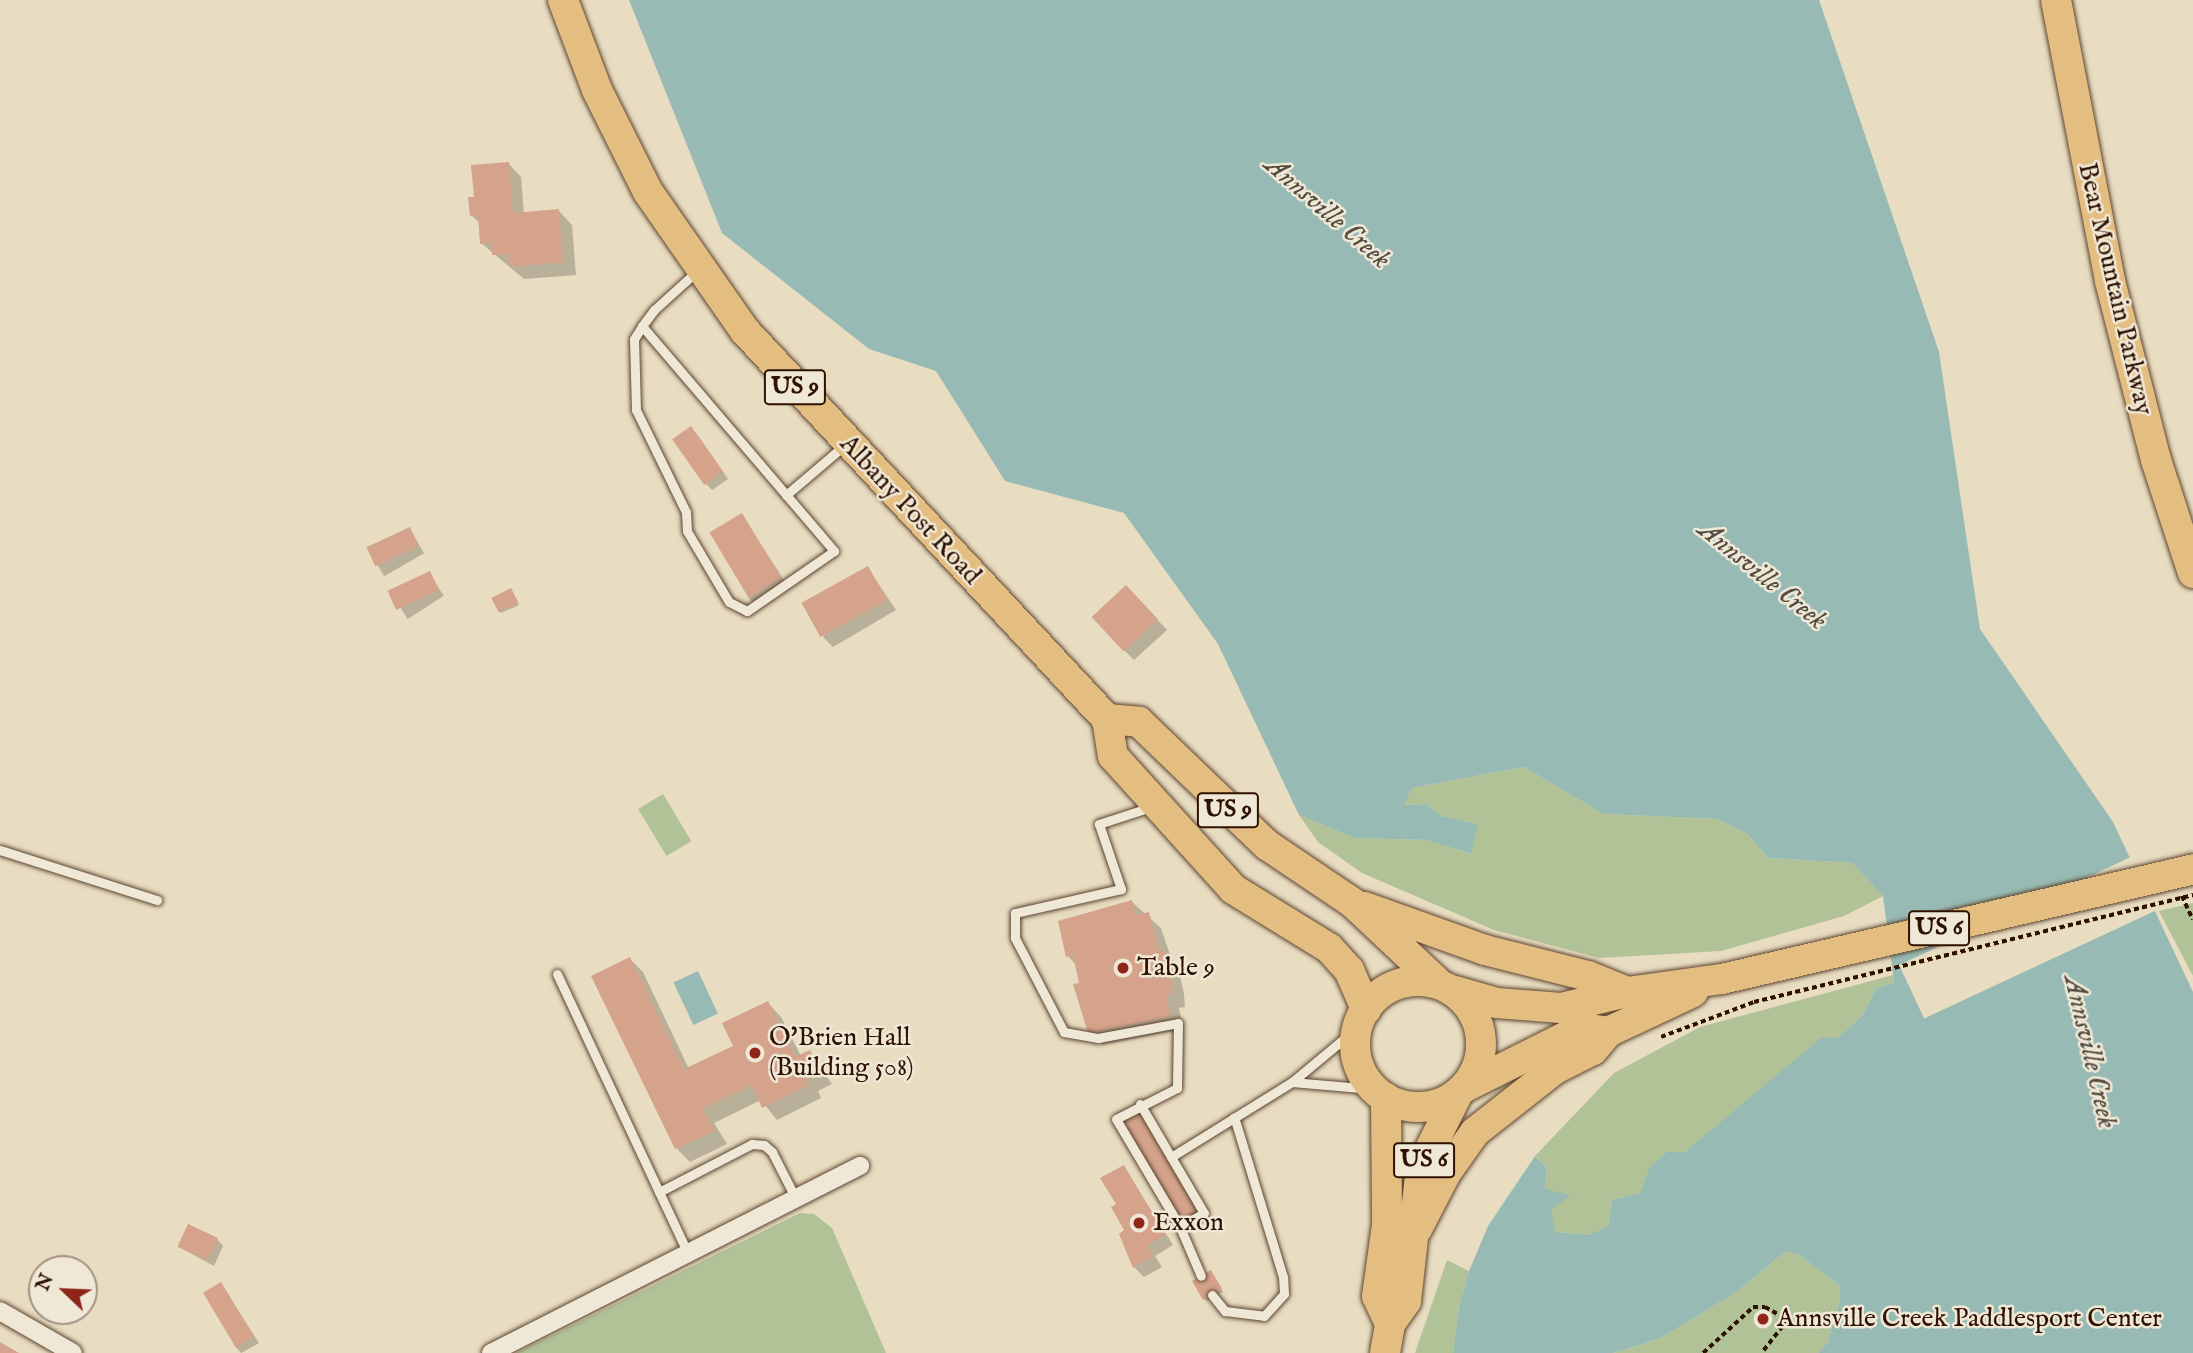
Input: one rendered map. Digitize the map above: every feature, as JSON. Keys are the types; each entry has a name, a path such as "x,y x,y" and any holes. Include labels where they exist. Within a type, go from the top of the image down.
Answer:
{"highway":[{"name":"Albany Post Road","path":"563,0 621,142 698,270 775,365 1107,719"},
{"name":"Bear Mountain Parkway","path":"2056,0 2110,281 2156,460 2193,573"},
{"name":"US 9","path":"1353,903 1267,845 1139,722 1107,719 1113,756 1233,889 1329,948 1349,970 1362,1018 1359,1066 1380,1094"},
{"name":"US 6","path":"1390,1324 1377,1296 1387,1225 1380,1094 1427,1109 1583,1028 1608,1032 1741,984 2185,876"},
{"path":"1353,903 1446,987 1479,1026 1481,1048 1476,1069 1460,1092"},
{"path":"1353,903 1485,950 1588,976 1627,992"},
{"name":"US 6","path":"1362,1018 1397,985 1446,987 1497,1003 1561,1009 1627,992 1741,984"},
{"name":"US 6","path":"1417,1229 1447,1173 1475,1132 1555,1069 1593,1050 1608,1032"},
{"name":"US 6","path":"1385,1353 1390,1324 1406,1301 1417,1229 1421,1167 1460,1092"}],"street":[{"path":"491,1353 860,1167"},
{"path":"0,1311 73,1353"}],"lane":[{"path":"642,326 834,551 747,611 729,602 687,531 687,512 636,410 632,365 634,339 642,326 698,270"},
{"path":"786,495 847,443"},
{"path":"1157,805 1099,824 1121,889 1015,914 1015,938 1064,1032 1098,1038 1178,1023 1177,1088 1153,1097 1116,1119 1168,1203 1201,1276"},
{"path":"0,850 158,900"},
{"path":"557,974 688,1254"},
{"path":"1171,1157 1292,1082 1362,1018"},
{"path":"1292,1082 1380,1094"},
{"path":"1140,1104 1204,1213 1180,1227"},
{"path":"1212,1294 1225,1311 1264,1316 1284,1294 1283,1277 1234,1117"},
{"path":"659,1192 752,1144 764,1145 772,1152 796,1199"}],"path":[{"path":"2185,876 2193,920"},
{"path":"1741,984 2193,894"},
{"path":"1703,1353 1753,1307 1765,1307 1788,1320 1762,1353"}],"green space":[{"path":"1524,767 1603,814 1718,819 1747,834 1768,858 1852,863 1883,896 1844,916 1721,951 1599,958 1494,930 1362,873 1318,842 1299,815 1354,838 1428,840 1470,854 1478,824 1442,816 1426,804 1403,805 1412,788"},
{"path":"663,794 691,841 666,856 638,809"},
{"path":"2193,903 2193,976 2159,911"},
{"path":"1893,975 1894,982 1876,988 1862,1016 1837,1038 1685,1152 1667,1152 1640,1193 1612,1200 1608,1226 1590,1235 1555,1232 1545,1189 1547,1168 1535,1156 1614,1073 1700,1027"},
{"path":"800,1213 814,1214 832,1228 886,1353 516,1353"},
{"name":"Annsville Creek Paddlesport Center","path":"1785,1252 1798,1254 1839,1285 1840,1300 1827,1343 1818,1353 1613,1353 1661,1338 1735,1293"},
{"path":"1447,1260 1469,1271 1459,1306 1453,1353 1415,1353"}],"water":[{"name":"Annsville Creek","path":"629,0 1819,0 1939,352 1980,629 2113,822 2193,992 2193,1353 1818,1353 1827,1343 1840,1300 1839,1285 1798,1254 1785,1252 1735,1293 1661,1338 1613,1353 1453,1353 1459,1306 1469,1271 1488,1226 1535,1156 1547,1168 1545,1189 1570,1195 1551,1210 1555,1232 1589,1235 1608,1226 1612,1200 1640,1193 1650,1167 1667,1152 1685,1152 1821,1038 1837,1038 1862,1016 1876,988 1894,982 1883,896 1852,863 1768,858 1747,834 1718,819 1603,814 1524,767 1412,788 1404,805 1426,804 1442,816 1478,824 1471,854 1427,840 1354,838 1299,815 1218,644 1124,513 1005,481 936,371 869,349 722,233"},
{"path":"698,971 718,1014 693,1025 674,982"}],"pier":[{"path":"2133,856 2158,909 1924,1019 1899,965"}],"building":[{"path":"509,162 513,213 559,209 563,262 509,267 508,254 492,255 491,243 480,244 478,215 470,216 468,197 474,197 471,165"},
{"path":"691,426 723,472 704,485 672,439"},
{"path":"742,513 781,578 749,598 709,533"},
{"path":"410,527 419,546 375,566 366,547"},
{"path":"868,566 887,600 820,637 802,603"},
{"path":"430,571 439,590 396,610 387,591"},
{"path":"1126,585 1158,619 1124,651 1092,617"},
{"path":"511,588 518,602 499,612 491,598"},
{"name":"Table 9","path":"1132,900 1136,915 1149,912 1160,952 1166,951 1172,980 1172,994 1166,995 1171,1016 1088,1033 1073,984 1079,983 1073,955 1066,957 1058,921"},
{"name":"O'Brien Hall (Building 508)","path":"630,957 684,1069 733,1046 722,1023 768,1001 795,1057 810,1050 820,1071 806,1078 809,1085 762,1108 752,1085 702,1109 715,1131 675,1149 591,976"},
{"path":"1140,1111 1198,1211 1181,1221 1123,1121"},
{"name":"Exxon","path":"1124,1165 1165,1235 1147,1245 1153,1256 1133,1268 1119,1234 1124,1230 1111,1207 1116,1204 1100,1178"},
{"path":"188,1224 218,1238 207,1261 177,1247"},
{"path":"1211,1270 1222,1289 1203,1300 1192,1281"},
{"path":"221,1282 254,1337 236,1348 203,1293"},
{"path":"0,1342 19,1353 0,1353"}],"place":[{"name":"Table 9","path":"1123,968"},
{"name":"O'Brien Hall (Building 508)","path":"755,1053"},
{"name":"Exxon","path":"1139,1223"},
{"name":"Annsville Creek Paddlesport Center","path":"1763,1319"}]}
